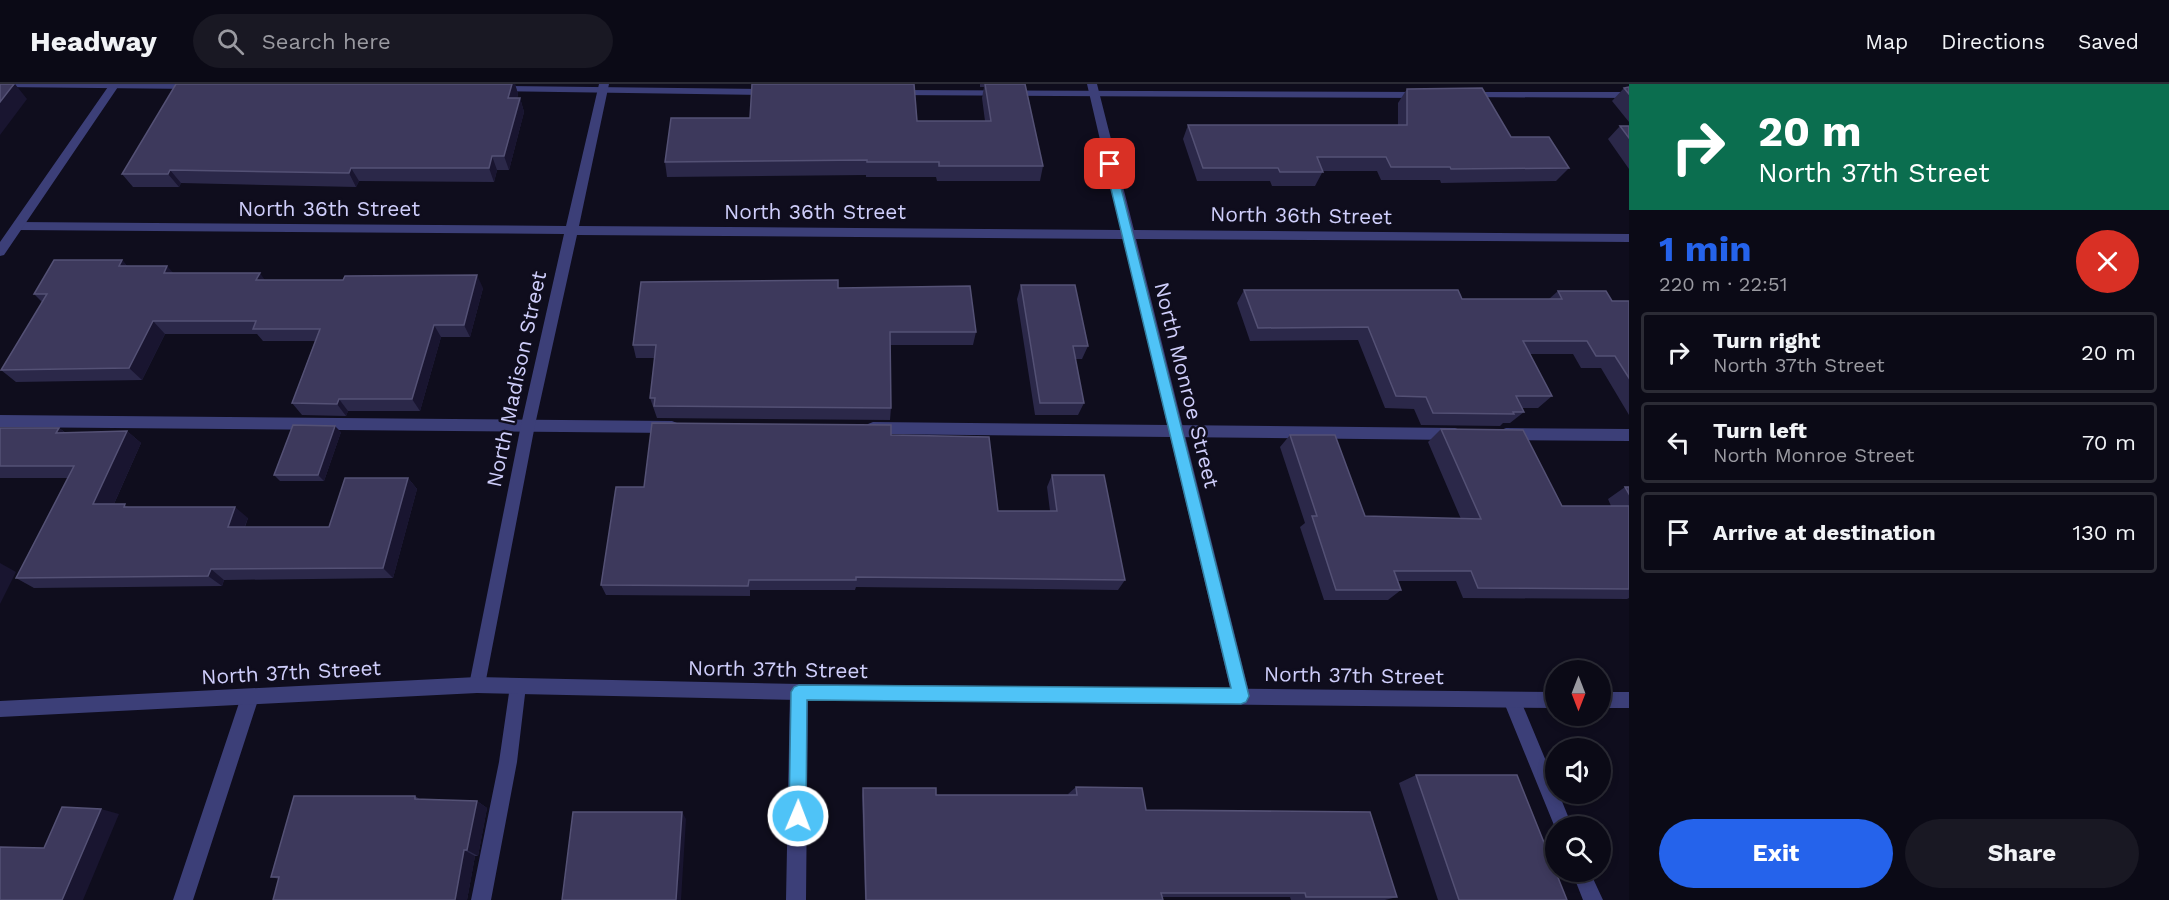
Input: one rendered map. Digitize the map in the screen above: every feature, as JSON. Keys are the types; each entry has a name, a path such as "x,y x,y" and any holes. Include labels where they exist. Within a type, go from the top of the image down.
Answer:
{"street":[{"path":"0,84 209,86"},
{"path":"0,252 114,85"},
{"path":"483,89 603,87 782,92"},
{"name":"North Madison Street","path":"477,685 528,425 603,87"},
{"path":"878,92 1093,89 1445,95 1629,95"},
{"name":"North Monroe Street","path":"1093,89 1126,233 1241,696"},
{"name":"North 36th Street","path":"0,226 1629,238"},
{"path":"0,421 684,427"},
{"path":"864,428 1629,435"},
{"name":"North 37th Street","path":"0,709 477,685 799,692 1545,700"},
{"path":"481,900 508,762 519,686"},
{"path":"796,900 799,692"},
{"path":"183,900 250,697"},
{"path":"1512,700 1559,816"},
{"path":"1611,700 1629,700"},
{"path":"1585,882 1593,900"}],"building":[{"path":"0,84 14,84 0,102"},
{"path":"176,84 512,84 508,98 520,98 504,156 492,156 489,168 351,168 349,173 170,170 168,174 122,174"},
{"path":"752,84 914,84 917,121 991,121 985,84 1025,84 1043,166 939,166 939,162 867,162 867,160 665,162 671,118 750,118"},
{"path":"1482,88 1511,137 1549,137 1569,168 1391,167 1386,157 1317,157 1323,172 1280,172 1278,168 1203,168 1188,125 1407,125 1407,89"},
{"path":"1620,126 1629,126 1629,138"},
{"path":"54,260 122,260 119,266 167,266 164,273 260,273 256,280 343,280 345,276 477,275 464,325 434,325 412,399 339,399 337,404 292,403 320,329 253,329 256,321 153,321 129,368 1,370 47,294 34,294"},
{"path":"838,280 838,288 970,286 976,332 890,332 891,408 654,406 655,398 650,398 656,345 633,345 641,282"},
{"path":"1021,285 1075,285 1088,346 1073,346 1084,403 1040,403"},
{"path":"1244,290 1458,290 1462,299 1562,299 1558,291 1606,291 1612,301 1629,301 1629,378 1615,356 1596,356 1587,341 1523,341 1552,396 1516,396 1524,412 1513,412 1514,414 1433,413 1426,397 1396,396 1368,327 1258,328"},
{"path":"652,423 891,425 891,435 989,437 998,511 1057,511 1052,475 1104,475 1125,580 856,577 856,580 749,580 748,586 601,585 616,487 644,487"},
{"path":"293,425 335,426 318,475 274,475"},
{"path":"0,428 59,428 56,433 127,431 93,504 125,504 124,507 235,507 228,527 329,527 345,478 408,478 383,568 211,569 208,576 16,578 74,466 0,466"},
{"path":"1441,429 1523,430 1562,506 1629,506 1629,589 1478,588 1471,571 1394,571 1401,590 1336,590 1312,516 1317,516 1290,435 1335,435 1365,516 1481,519"},
{"path":"1416,775 1517,775 1545,845 1545,882 1560,882 1567,900 1459,900"},
{"path":"1076,787 1142,788 1146,810 1370,812 1397,897 1306,897 1305,893 1161,893 1163,900 866,900 863,788 936,788 936,795 1077,795"},
{"path":"294,796 415,796 415,799 477,801 467,850 464,850 455,900 273,900 279,877 271,877"},
{"path":"62,807 101,809 62,900 0,900 0,847 44,848"},
{"path":"573,812 682,812 676,900 562,900"}],"route":[{"path":"798,816 799,692 1241,696 1110,164"}]}
